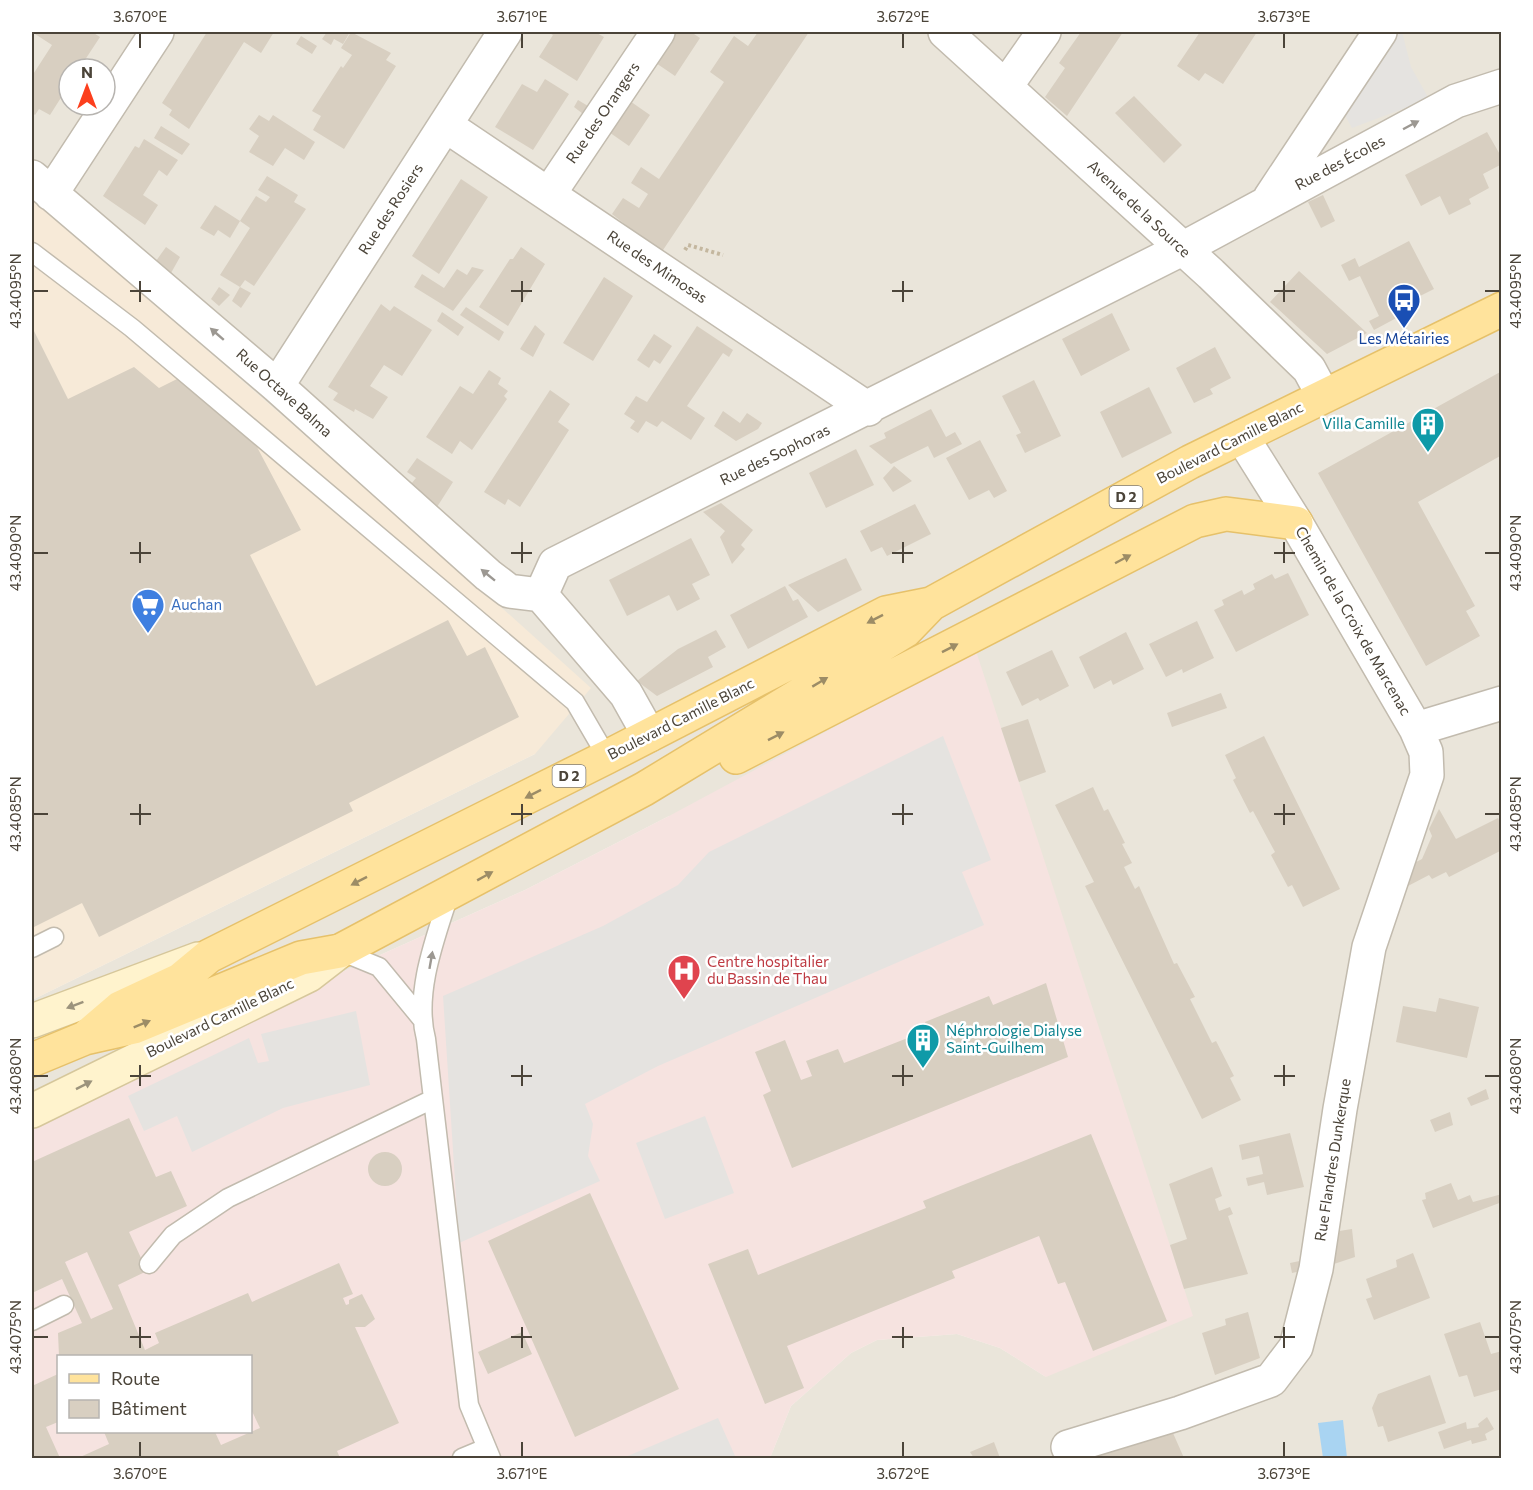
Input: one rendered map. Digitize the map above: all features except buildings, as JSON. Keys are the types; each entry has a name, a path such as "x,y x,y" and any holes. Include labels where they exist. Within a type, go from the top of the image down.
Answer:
{"main road":[{"name":"Boulevard Camille Blanc","path":"85,1038 120,1008 180,980 209,956 608,757 886,614 931,604 1133,493 1323,395 1502,309"},
{"path":"644,789 688,781 1195,521 1226,514 1296,522"},
{"name":"Boulevard Camille Blanc","path":"32,1060 85,1038 134,1027 301,958 340,951 449,895 644,789 905,631 931,604"}],"street":[{"path":"41,185 157,32"},
{"name":"Rue des Rosiers","path":"277,386 504,32"},
{"name":"Rue des Orangers","path":"549,194 658,32"},
{"name":"Avenue de la Source","path":"945,32 1006,86 1309,369 1323,395"},
{"path":"1006,86 1044,32"},
{"path":"1267,202 1380,32"},
{"name":"Rue des Écoles","path":"1182,249 1456,100 1502,86"},
{"name":"Rue des Mimosas","path":"446,125 868,409"},
{"name":"Rue Octave Balma","path":"41,185 277,386 488,575 510,591 541,595"},
{"name":"Rue des Sophoras","path":"541,595 555,564 868,409 1182,249"},
{"name":"Chemin de la Croix de Marcenac","path":"1242,437 1296,522 1416,729 1502,703"},
{"path":"541,595 626,694 649,735"},
{"name":"Rue Flandres Dunkerque","path":"1068,1447 1180,1413 1271,1380 1296,1347 1316,1269 1340,1109 1369,947 1427,775 1426,752 1416,729"},
{"name":"Boulevard Camille Blanc","path":"32,1111 309,975 340,951"},
{"name":"Boulevard Camille Blanc","path":"32,1022 171,967 209,956"}],"lane":[{"path":"32,252 132,328 575,702 608,757"},
{"path":"449,895 432,952 421,1018 426,1039 469,1405 489,1453 462,1458"},
{"path":"32,948 54,937"},
{"path":"340,951 380,968 421,1018"},
{"path":"149,1264 173,1235 228,1198 433,1099"},
{"path":"32,1321 64,1305"}],"shaded area":[{"path":"32,32 1501,32 1501,1458 770,1458 791,1406 851,1353 877,1340 957,1334 1000,1348 1046,1377 669,816 525,890 32,1111 32,1000 535,754 462,572 32,198"},
{"path":"1392,32 1402,32 1411,67 1429,99 1352,128 1340,106"},
{"name":"Auchan","path":"32,198 462,572 591,688 535,754 32,1000"},
{"name":"Centre hospitalier du Bassin de Thau","path":"976,651 1193,1316 1046,1377 1000,1348 957,1334 877,1340 851,1353 791,1406 770,1458 32,1458 32,1111 525,890 669,816"},
{"path":"943,736 991,860 962,872 984,925 658,1066 585,1104 593,1124 588,1156 600,1181 459,1243 443,996 603,926 678,885 709,852"},
{"path":"356,1011 370,1085 283,1108 192,1152 177,1116 144,1131 128,1096 249,1038 258,1063 269,1061 261,1034"},
{"path":"705,1116 734,1193 665,1219 636,1143"},
{"path":"718,1418 736,1458 623,1458"}],"water":[{"path":"1343,1420 1347,1458 1323,1458 1318,1423"}],"place":[{"name":"Les Métairies","path":"1404,329"},
{"name":"Villa Camille","path":"1428,453"},
{"name":"Auchan","path":"148,634"},
{"name":"Centre hospitalier du Bassin de Thau","path":"684,1000"},
{"name":"Néphrologie Dialyse Saint-Guilhem","path":"923,1069"}]}
